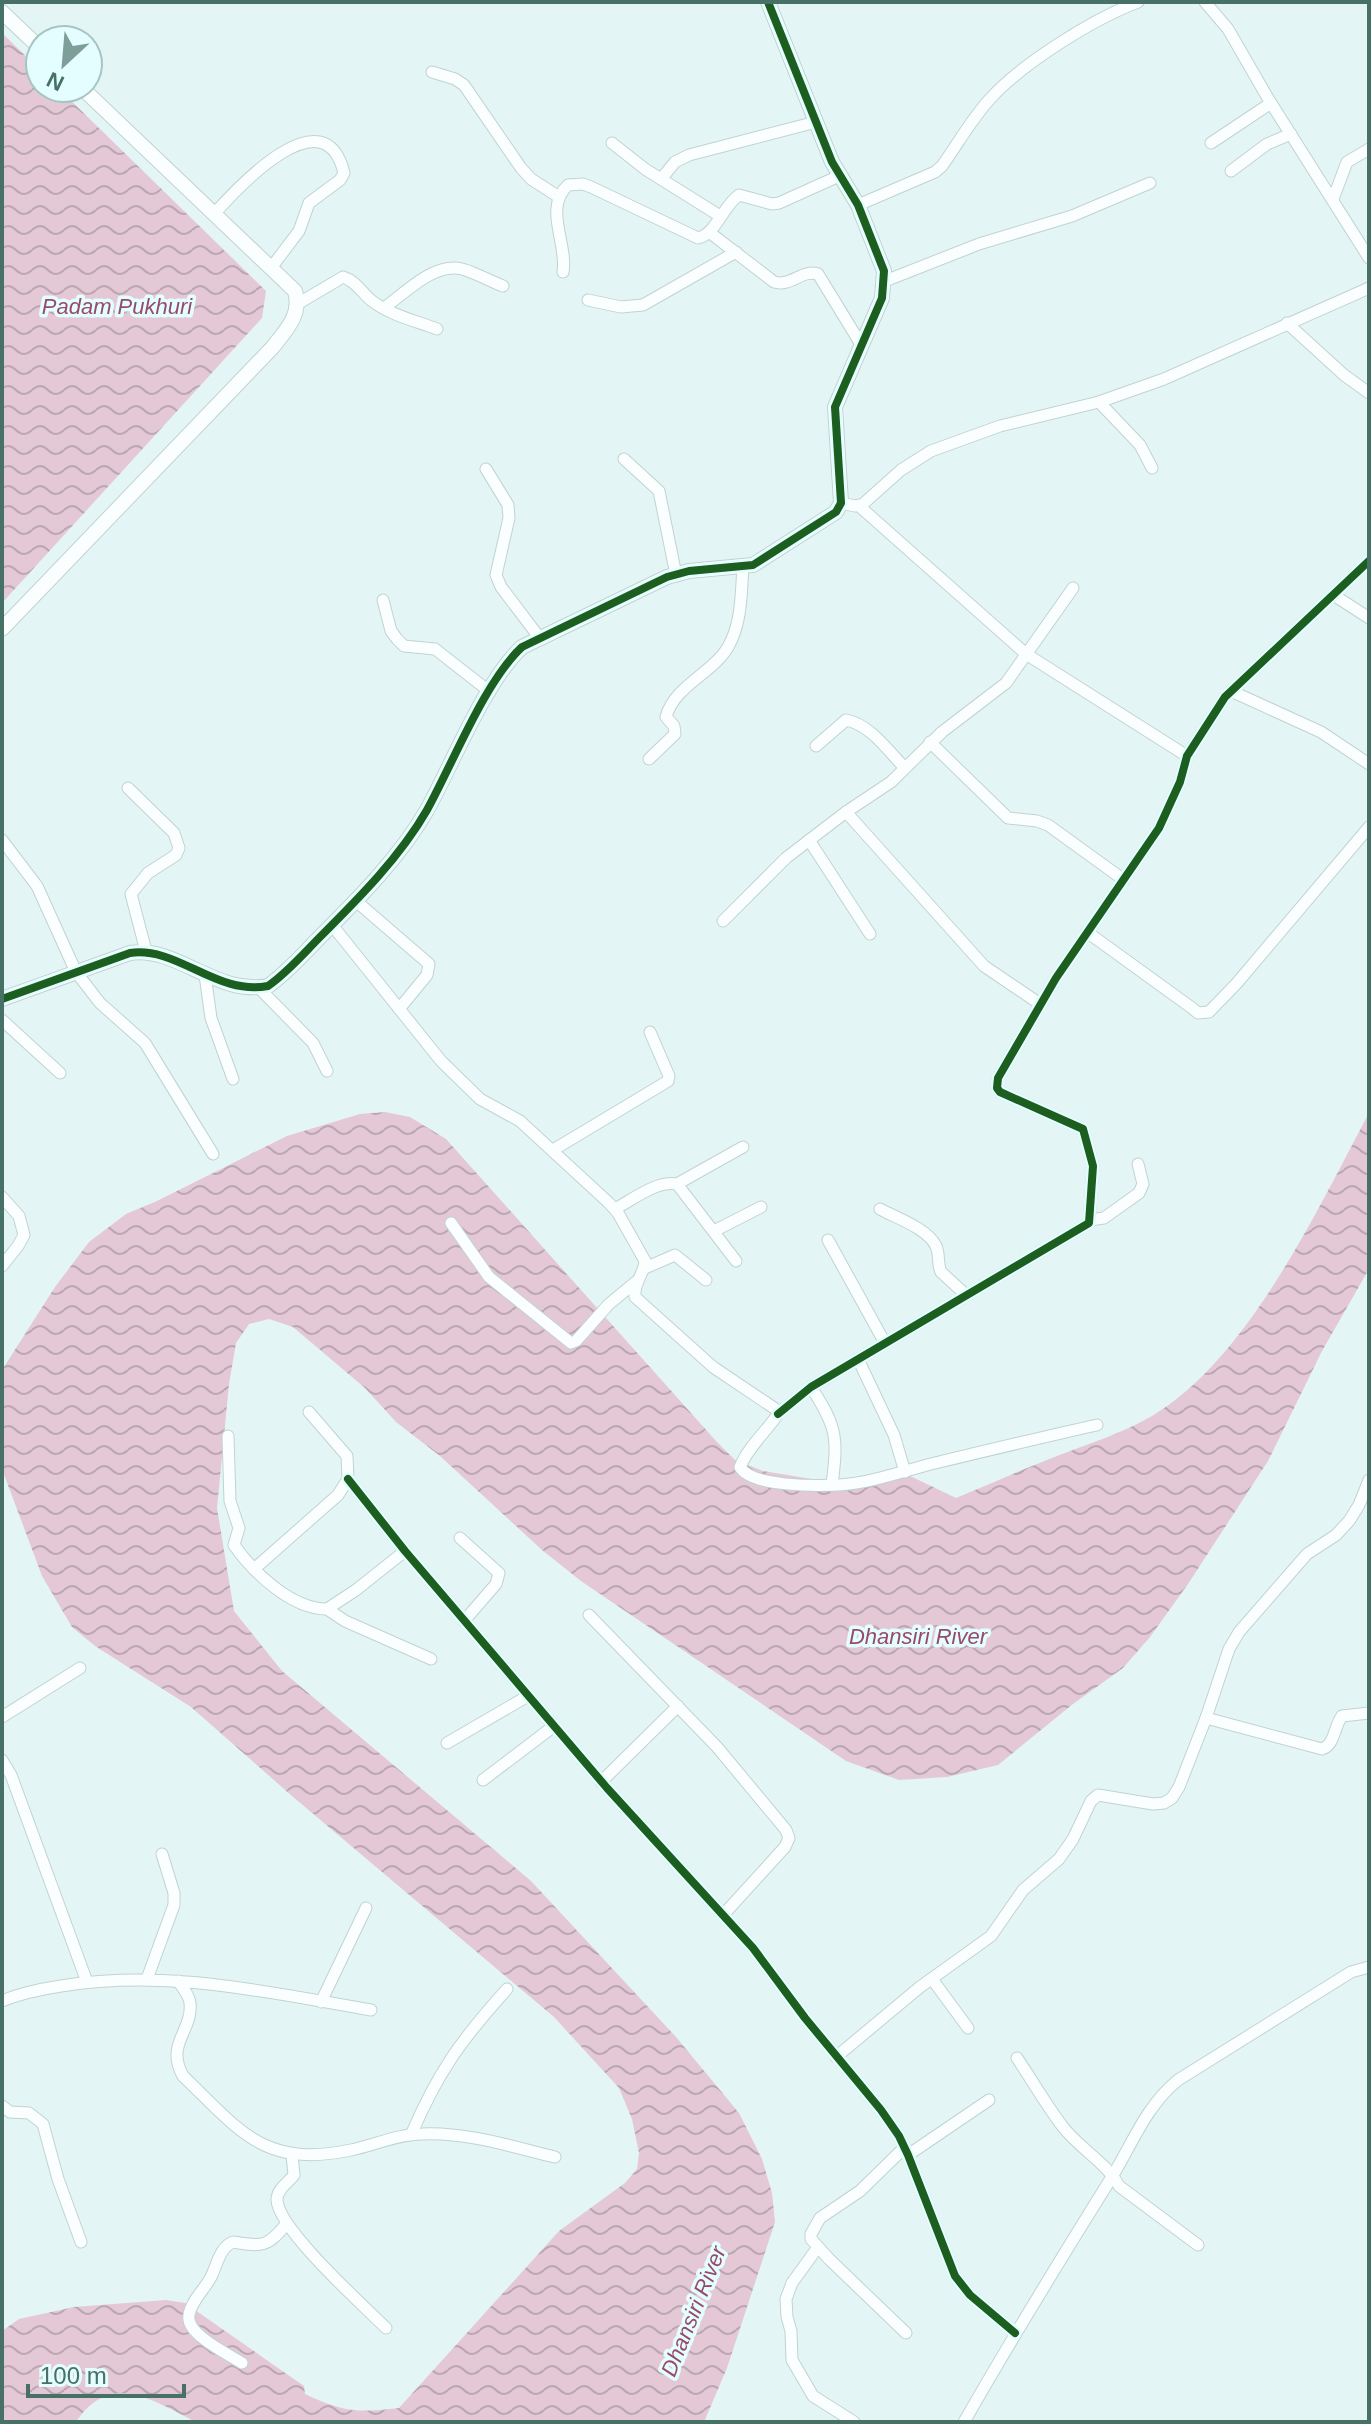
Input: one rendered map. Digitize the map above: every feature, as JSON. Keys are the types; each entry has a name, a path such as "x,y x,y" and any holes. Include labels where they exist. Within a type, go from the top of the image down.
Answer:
{"street":[{"path":"2,999 130,953 146,951 229,985 268,986 280,978 356,901 393,857 425,813 513,655 539,637 676,575 689,571 743,567 758,562 836,512 841,503 835,407 882,298 885,281 873,238 858,205 839,176 770,2"},
{"path":"858,205 935,172 984,106 1035,61 1089,26 1138,2"},
{"path":"1205,2 1228,29 1369,258"},
{"path":"2,12 24,33"},
{"path":"432,72 464,85 521,168 531,179 559,197"},
{"path":"1211,143 1271,103"},
{"path":"2,629 272,348 294,320 299,303 295,291 99,104"},
{"path":"661,179 681,157 816,122"},
{"path":"1231,171 1267,144 1291,134"},
{"path":"214,214 257,171 289,148 315,140 324,141 344,173 340,180 309,203 299,231 271,268"},
{"path":"612,143 720,216"},
{"path":"1333,199 1347,162 1369,149"},
{"path":"563,272 564,256 556,219 559,197 568,185 583,184 690,236 705,236 728,204 739,195 779,203 839,176"},
{"path":"885,281 979,244 1072,216 1150,183"},
{"path":"709,232 780,284 807,272 818,274 862,346"},
{"path":"588,300 621,307 643,305 736,252"},
{"path":"384,308 437,271 447,268 461,269 503,286"},
{"path":"299,303 343,277 351,279 384,308 437,329"},
{"path":"859,506 901,470 931,451 1000,426 1099,402 1171,377 1369,288"},
{"path":"1287,323 1344,375 1369,393"},
{"path":"1099,402 1140,445 1152,468"},
{"path":"624,459 659,491 676,575"},
{"path":"486,469 508,505 509,518 496,575 501,587 539,637"},
{"path":"841,503 859,506 1026,654 1187,756"},
{"path":"1090,1220 1093,1166 1087,1134 1083,1129 1000,1092 997,1088 998,1078 1040,1004 1159,828 1180,782 1187,756 1231,691 1369,561"},
{"path":"649,759 675,734 674,726 666,717 668,710 730,643 739,612 743,567"},
{"path":"723,921 786,858 891,782 930,742 1006,683 1073,588"},
{"path":"1335,596 1369,618"},
{"path":"383,600 391,631 404,646 435,649 490,692"},
{"path":"1231,691 1321,732 1369,764"},
{"path":"816,746 846,720 856,722 905,768"},
{"path":"930,742 1008,818 1048,825 1124,880"},
{"path":"128,788 174,833 179,848 176,855 137,883 131,894 146,951"},
{"path":"846,812 984,966 1040,1004"},
{"path":"1087,932 1198,1013 1209,1012 1369,827"},
{"path":"2,840 37,886 76,972 100,1003 145,1043 213,1154"},
{"path":"809,840 870,934"},
{"path":"356,901 429,964 427,975 399,1009"},
{"path":"332,925 441,1061 486,1103 513,1115 615,1209 642,1253 645,1268"},
{"path":"205,975 211,1018 233,1079"},
{"path":"259,988 313,1043 327,1071"},
{"path":"2,1020 60,1073"},
{"path":"553,1150 668,1081 669,1076 650,1032"},
{"path":"615,1209 660,1186 677,1184 743,1147"},
{"path":"1097,1425 886,1478 832,1485 769,1482 740,1470 744,1458 778,1414 811,1387 1062,1240 1090,1220 1104,1218 1139,1193 1143,1184 1138,1164"},
{"path":"677,1184 736,1261"},
{"path":"2,1197 19,1216 24,1235 2,1266"},
{"path":"714,1231 761,1207"},
{"path":"880,1209 929,1237 937,1248 938,1268 966,1295"},
{"path":"451,1223 489,1277 571,1343 638,1280 645,1268 675,1255 706,1280"},
{"path":"828,1240 885,1343"},
{"path":"638,1280 635,1297 713,1367 772,1406 778,1414"},
{"path":"858,1359 894,1435 905,1472"},
{"path":"811,1387 833,1426 836,1452 832,1485"},
{"path":"254,1569 338,1495 348,1479 347,1456 309,1412"},
{"path":"228,1436 228,1485 239,1528 233,1541 254,1569 274,1587 306,1605 327,1609 357,1627 431,1659"},
{"path":"348,1479 601,1782 724,1914 881,2110 906,2152 955,2276 970,2295 1015,2333"},
{"path":"836,2057 932,1979 991,1936 1023,1890 1064,1853 1091,1801 1098,1795 1153,1804 1172,1798 1206,1718 1229,1649 1239,1632 1307,1554 1336,1535 1349,1521 1369,1480"},
{"path":"460,1538 499,1573 496,1584 464,1621"},
{"path":"327,1609 405,1551"},
{"path":"589,1615 717,1747 786,1830 789,1838 785,1847 724,1914"},
{"path":"2,1717 80,1668"},
{"path":"447,1743 528,1696"},
{"path":"601,1782 678,1706"},
{"path":"1206,1718 1322,1749 1331,1742 1342,1716 1369,1713"},
{"path":"483,1780 554,1726"},
{"path":"2,1760 11,1775 87,1982"},
{"path":"147,1979 174,1905 174,1893 162,1854"},
{"path":"321,2002 366,1908"},
{"path":"964,2422 1162,2093 1351,1972 1369,1967"},
{"path":"2,2001 34,1990 87,1982 147,1979 202,1982 371,2010"},
{"path":"932,1979 968,2028"},
{"path":"178,1981 190,2002 176,2050 177,2067 183,2076 261,2145 292,2155 318,2156 422,2134 471,2138 555,2157"},
{"path":"411,2135 450,2057 507,1989"},
{"path":"1017,2058 1063,2127 1113,2175 1128,2195 1198,2245"},
{"path":"906,2333 818,2247 811,2234 820,2218 860,2191 906,2152 989,2100"},
{"path":"2,2106 10,2112 29,2113 43,2124 58,2179 81,2242"},
{"path":"292,2155 294,2175 281,2189 277,2201 287,2223 386,2328"},
{"path":"242,2363 200,2336 190,2323 189,2313 211,2278 225,2246 233,2242 261,2246 275,2237 287,2223"},
{"path":"818,2247 792,2283 786,2299 792,2360 813,2396 854,2422"}],"water":[{"name":"Padam Pukhuri","path":"2,33 24,54 24,104 74,104 266,291 262,318 2,603"},
{"name":"Dhansiri River","path":"385,1112 410,1117 446,1139 735,1460 763,1471 812,1479 887,1479 906,1474 956,1498 1152,1416 1187,1390 1220,1358 1250,1320 1303,1236 1369,1113 1369,1269 1322,1351 1268,1461 1188,1584 1123,1668 998,1765 947,1777 899,1780 846,1761 581,1581 542,1550 440,1456 396,1422 365,1388 293,1327 269,1319 249,1324 236,1343 217,1508 234,1611 282,1671 531,1881 676,2037 739,2113 762,2159 772,2193 775,2222 727,2368 704,2422 196,2422 149,2399 118,2394 103,2397 89,2406 76,2422 2,2422 2,2331 19,2319 74,2307 166,2300 185,2303 304,2386 305,2394 350,2410 399,2408 559,2231 625,2183 637,2169 639,2153 632,2119 619,2088 554,2017 191,1707 95,1646 72,1627 42,1576 2,1469 2,1370 55,1287 89,1242 126,1214 287,1136 360,1114"}],"cycle path":[{"path":"2,999 130,953 164,957 231,984 268,986 350,907 404,844 427,810 495,680 522,647 667,577 689,571 753,565 836,512 841,503 835,407 882,298 884,271 858,205 832,162 768,2"},
{"path":"778,1414 811,1387 1089,1223 1093,1166 1083,1129 1000,1092 997,1088 998,1078 1056,978 1159,828 1180,782 1187,756 1225,697 1369,561"},
{"path":"348,1479 405,1551 607,1788 753,1948 805,2018 881,2110 908,2155 955,2276 970,2295 1015,2333"}]}
